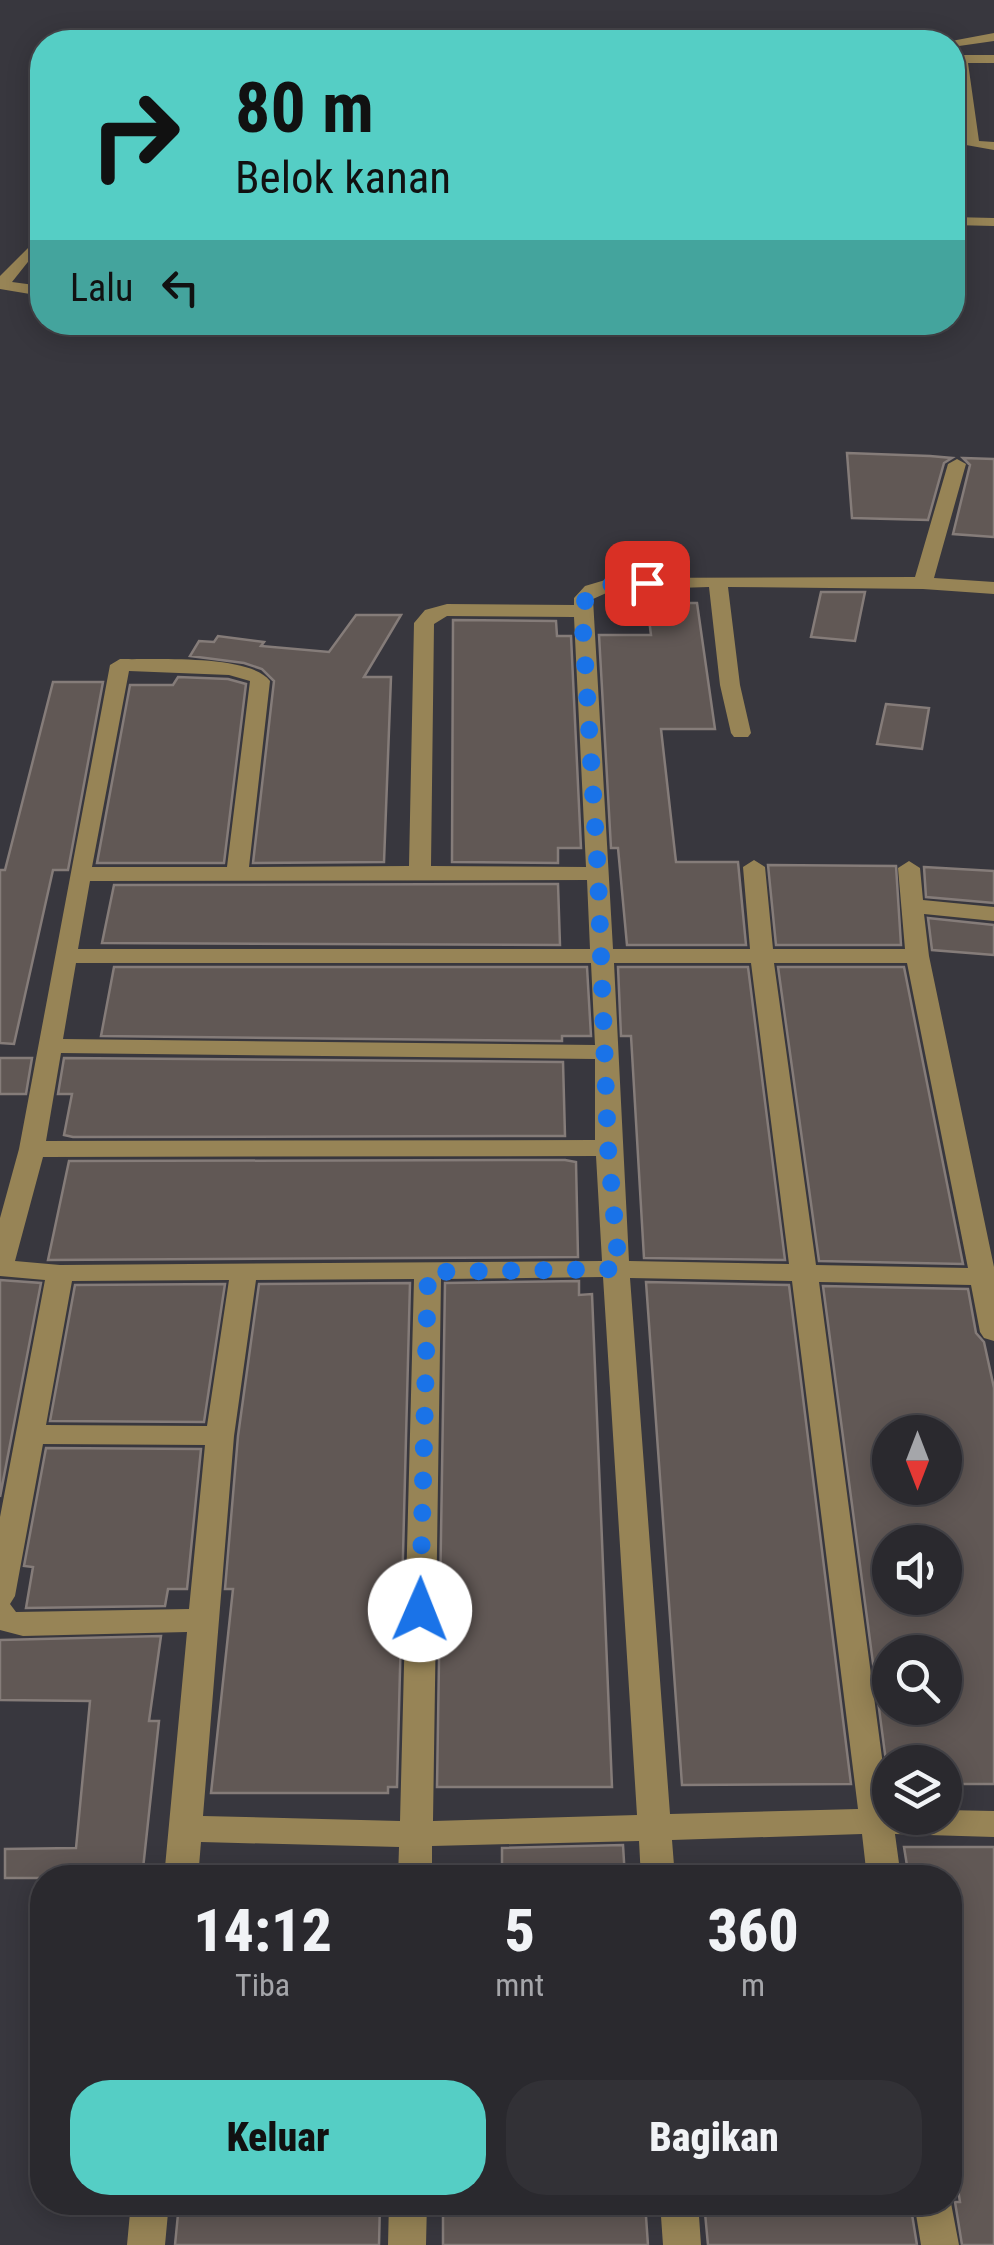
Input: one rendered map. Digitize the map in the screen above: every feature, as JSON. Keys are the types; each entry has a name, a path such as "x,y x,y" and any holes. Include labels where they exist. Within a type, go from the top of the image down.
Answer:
{"street":[{"path":"965,42 994,38"},
{"path":"965,59 994,60"},
{"path":"965,102 973,145 994,146"},
{"path":"965,221 994,222"},
{"path":"30,253 1,286 30,290"},
{"path":"923,583 957,464"},
{"path":"718,581 730,685 741,734"},
{"path":"657,1865 608,1148 607,1052 584,598 602,586 718,581 923,583 994,588"},
{"path":"420,871 424,623 432,614 447,610 582,612"},
{"path":"237,874 260,681 256,676 228,669 120,666 32,1149 0,1267 60,1272 619,1269 988,1277"},
{"path":"754,867 762,956 872,1790"},
{"path":"909,868 917,956 988,1277 994,1332"},
{"path":"80,874 598,874"},
{"path":"910,906 994,914"},
{"path":"68,956 917,956"},
{"path":"51,1046 607,1052"},
{"path":"32,1149 608,1148"},
{"path":"181,1865 220,1436 244,1271"},
{"path":"0,1596 60,1272"},
{"path":"415,1865 428,1272"},
{"path":"29,1434 220,1436"},
{"path":"0,1612 5,1620 24,1626 206,1620"},
{"path":"185,1829 416,1834 872,1821"},
{"path":"962,1823 994,1824"},
{"path":"878,1835 882,1865"},
{"path":"146,2245 149,2215"},
{"path":"407,2245 408,2215"},
{"path":"680,2215 682,2245"},
{"path":"935,2215 940,2245"}],"building":[{"path":"847,453 952,458 944,463 928,520 852,518"},
{"path":"963,458 994,459 994,537 953,534 970,465"},
{"path":"821,592 865,592 855,641 811,637"},
{"path":"647,603 697,603 715,729 661,729 676,862 738,862 746,945 627,945 618,848 611,848 599,635 651,635"},
{"path":"356,615 401,615 364,677 391,677 384,862 253,863 274,681 262,669 244,663 190,656 199,641 214,642 218,636 264,642 261,646 329,652"},
{"path":"453,620 556,621 557,636 571,636 581,848 558,848 558,863 452,862"},
{"path":"178,677 228,679 246,684 224,863 97,863 130,685 173,685"},
{"path":"53,682 103,682 68,870 53,870 14,1044 0,1043 0,870 5,870"},
{"path":"886,704 929,708 922,749 877,744"},
{"path":"768,865 896,866 901,945 776,945"},
{"path":"924,867 994,871 994,903 926,897"},
{"path":"558,884 560,945 102,943 114,885"},
{"path":"928,918 994,925 994,955 932,950"},
{"path":"114,967 587,967 591,1036 562,1036 562,1041 101,1036"},
{"path":"618,967 748,967 785,1260 644,1258 631,1036 621,1036"},
{"path":"778,967 904,967 963,1264 819,1261"},
{"path":"0,1058 32,1058 26,1094 0,1094"},
{"path":"64,1058 563,1062 565,1136 73,1137 64,1135 72,1094 58,1094"},
{"path":"69,1161 576,1162 578,1257 48,1260"},
{"path":"0,1280 41,1283 0,1497"},
{"path":"579,1281 579,1295 592,1294 612,1787 437,1787 445,1283"},
{"path":"646,1282 789,1285 851,1784 682,1785"},
{"path":"410,1283 397,1787 388,1787 388,1793 211,1793 233,1589 225,1589 238,1436 259,1284"},
{"path":"225,1284 204,1422 50,1421 75,1285"},
{"path":"823,1286 968,1289 976,1333 984,1342 994,1388 994,1784 962,1784 962,1745 884,1745 881,1725 962,1725 962,1635 872,1635 872,1656"},
{"path":"46,1448 201,1449 187,1589 168,1589 165,1606 26,1608 33,1567 24,1566"},
{"path":"161,1636 149,1721 159,1721 143,1865 30,1865 30,1878 5,1878 5,1849 76,1848 90,1701 0,1700 0,1640"},
{"path":"623,1845 624,1865 502,1865 502,1848"},
{"path":"904,1847 994,1847 994,2245 962,2245 957,2215 962,2215 962,1865 907,1865"},
{"path":"178,2215 380,2215 379,2245 175,2245"},
{"path":"443,2215 646,2215 648,2245 443,2245"},
{"path":"705,2215 912,2215 917,2245 708,2245"}],"route":[{"path":"420,1610 428,1272 619,1269 608,1148 607,1052 582,612 584,598 592,590 612,584 647,583"}]}
